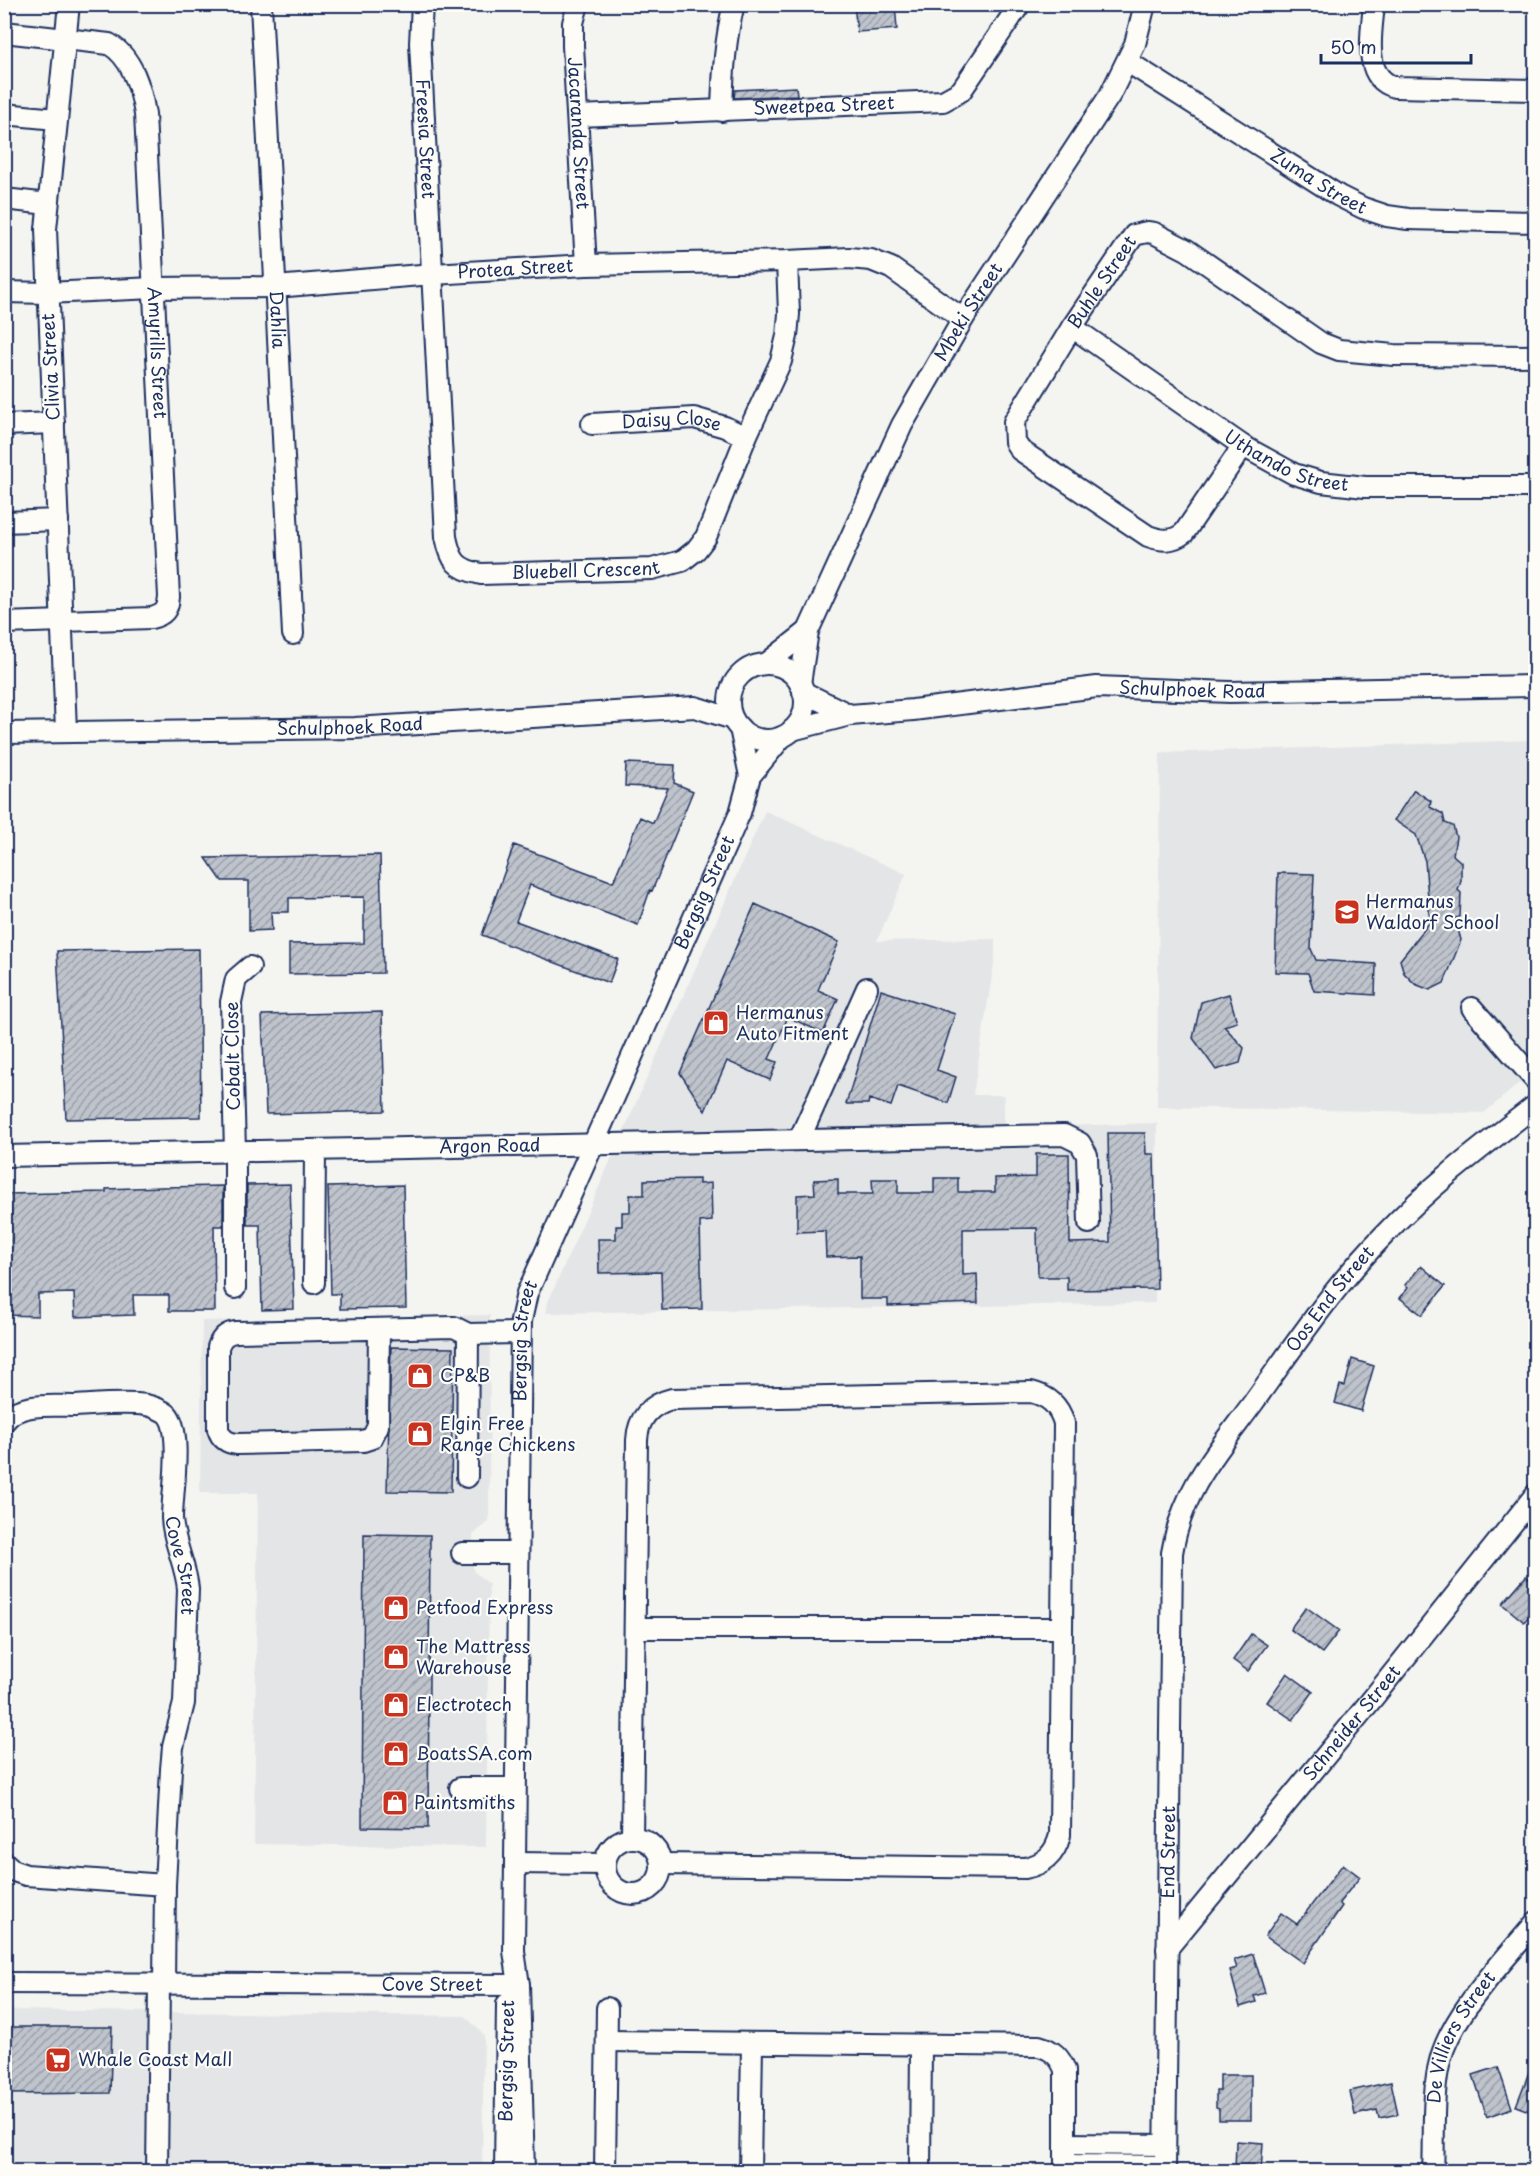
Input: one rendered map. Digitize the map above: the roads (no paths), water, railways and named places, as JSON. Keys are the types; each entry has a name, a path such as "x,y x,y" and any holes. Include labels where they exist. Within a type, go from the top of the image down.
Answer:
{"street":[{"name":"Clivia Street","path":"66,731 46,230 69,4"},
{"name":"Dahlia","path":"261,4 293,634"},
{"name":"Freesia Street","path":"422,4 420,43 433,274"},
{"name":"Jacaranda Street","path":"578,4 573,23 573,46 586,265"},
{"path":"722,111 724,61 734,4"},
{"name":"Sweetpea Street","path":"578,116 943,101 962,91 1020,4"},
{"name":"Mbeki Street","path":"802,688 808,631 902,425 963,319 1110,95 1135,44 1145,4"},
{"path":"1374,4 1372,60 1375,73 1386,84 1395,87 1536,90"},
{"path":"4,32 65,39"},
{"name":"Amyrills Street","path":"63,622 151,618 164,613 168,606 145,114 141,92 127,63 116,48 109,44 65,39"},
{"name":"Zuma Street","path":"1128,62 1339,196 1363,208 1387,216 1408,219 1536,222"},
{"path":"4,114 56,118"},
{"path":"4,199 48,204"},
{"name":"Buhle Street","path":"1244,446 1184,533 1170,540 1159,540 1148,536 1020,450 1015,442 1014,422 1072,327 1128,241 1134,236 1154,232 1187,250 1321,343 1340,350 1394,355 1536,356"},
{"name":"Protea Street","path":"4,292 48,293 154,288 275,287 433,274 586,265 849,258 871,260 891,268 963,319"},
{"name":"Bluebell Crescent","path":"433,274 446,537 452,560 467,571 481,574 652,569 682,561 696,550 706,537 746,437 781,361 789,314 787,261"},
{"name":"Uthando Street","path":"1072,327 1244,446 1294,474 1322,482 1365,487 1536,487"},
{"name":"Daisy Close","path":"592,424 694,418 724,427 746,437"},
{"path":"4,425 54,423"},
{"path":"4,522 58,520"},
{"path":"4,623 63,622"},
{"name":"Mbeki Street","path":"766,664 808,631"},
{"path":"802,688 803,711 799,722 787,734 771,740 749,735 736,724 729,708 729,697 738,677 746,670 766,664 787,670 802,688 850,715"},
{"name":"Schulphoek Road","path":"787,734 850,715 913,710 1097,687 1230,692 1536,686"},
{"name":"Schulphoek Road","path":"4,733 355,728 695,707 732,687"},
{"name":"Schulphoek Road","path":"695,707 736,724"},
{"name":"Bergsig Street","path":"736,724 750,776"},
{"name":"Bergsig Street","path":"505,2172 514,1951 519,1333 527,1293 740,813 750,776 787,734"},
{"name":"Cobalt Close","path":"235,1288 235,1151 231,1002 236,980 250,967"},
{"path":"799,1140 867,988"},
{"path":"1472,1008 1536,1082"},
{"name":"Oos End Street","path":"1175,1533 1186,1502 1202,1473 1350,1272 1417,1201 1536,1105"},
{"name":"Argon Road","path":"4,1156 1064,1136 1080,1143 1087,1155 1089,1223"},
{"path":"314,1283 315,1150"},
{"path":"379,1329 378,1426 372,1438 363,1441 237,1444 231,1443 220,1435 218,1429 218,1347 226,1335 236,1332 453,1327 468,1334 519,1333"},
{"path":"467,1477 468,1334"},
{"path":"632,1838 637,1431 645,1415 657,1404 672,1399 1031,1392 1050,1400 1057,1406 1064,1423 1060,1835 1053,1853 1040,1864 1025,1868 661,1864"},
{"name":"Cove Street","path":"4,1422 18,1411 42,1406 146,1405 166,1414 172,1423 176,1443 172,1520 188,1589 184,1703 173,1747 161,1984"},
{"name":"Schneider Street","path":"1167,1949 1373,1698 1536,1494"},
{"name":"End Street","path":"1165,2169 1172,1573 1175,1533"},
{"path":"462,1553 518,1553"},
{"path":"635,1628 1061,1628"},
{"path":"460,1788 515,1788"},
{"path":"632,1838 639,1838 652,1845 657,1850 661,1864 658,1879 653,1885 640,1893 633,1894 625,1893 612,1885 605,1864 607,1856 616,1843 632,1838"},
{"path":"4,1862 14,1871 26,1875 165,1885"},
{"path":"515,1863 605,1864"},
{"name":"De Villiers Street","path":"1433,2172 1436,2086 1446,2043 1461,2015 1536,1922"},
{"name":"Cove Street","path":"4,1983 513,1985"},
{"path":"157,2172 161,1984"},
{"name":"Bergsig Street","path":"513,1985 524,2172"},
{"path":"605,2172 607,2008"},
{"path":"606,2041 1039,2046 1058,2056 1065,2070 1065,2169 1165,2169"},
{"path":"750,2172 752,2043"},
{"path":"920,2172 921,2045"},
{"path":"1065,2144 1165,2145"}],"place":[{"name":"Hermanus Waldorf School","path":"1347,912"},
{"name":"Hermanus Auto Fitment","path":"716,1023"},
{"name":"CP&B","path":"420,1376"},
{"name":"Elgin Free Range Chickens","path":"420,1434"},
{"name":"Petfood Express","path":"396,1608"},
{"name":"The Mattress Warehouse","path":"396,1657"},
{"name":"Electrotech","path":"396,1705"},
{"name":"BoatsSA.com","path":"396,1754"},
{"name":"Paintsmiths","path":"395,1803"},
{"name":"Whale Coast Mall","path":"58,2060"}]}
